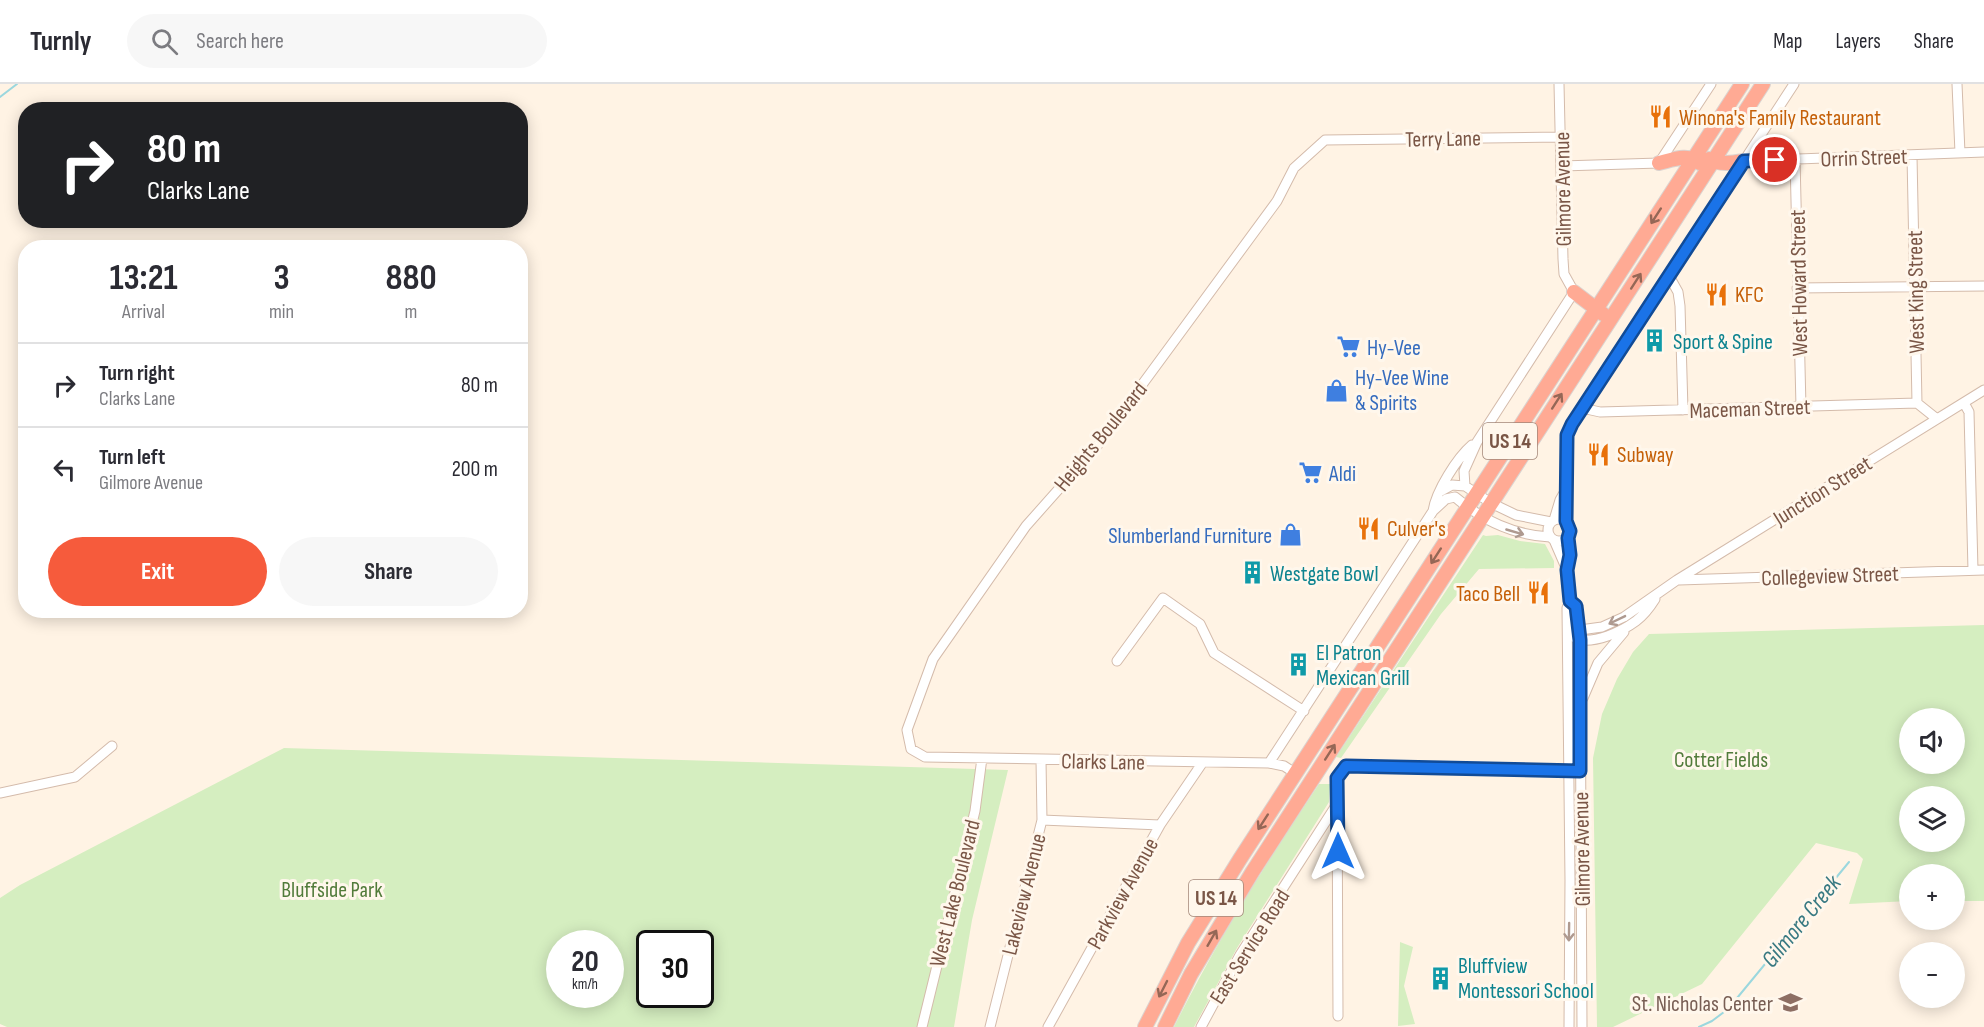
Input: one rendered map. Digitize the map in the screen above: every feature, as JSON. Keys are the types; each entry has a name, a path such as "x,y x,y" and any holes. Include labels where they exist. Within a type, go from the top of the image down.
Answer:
{"highway":[{"path":"1614,313 1608,304 1611,287 1742,84"},
{"name":"US 14","path":"1165,1027 1210,942 1253,871 1764,84"},
{"path":"1732,132 1730,152 1744,161"},
{"path":"1708,137 1707,155 1713,162 1744,161"},
{"path":"1659,163 1682,158 1694,159 1701,166 1699,184"},
{"path":"1659,163 1676,171 1679,178 1678,183"},
{"name":"US 14","path":"1145,1027 1188,944 1295,773 1468,507 1470,489 1611,287"},
{"path":"1574,292 1597,308 1605,318 1605,328"},
{"path":"1574,292 1587,323"},
{"path":"1295,773 1300,788 1298,802"}],"street":[{"name":"Gilmore Avenue","path":"1559,84 1564,268 1574,292"},
{"path":"1562,166 1659,163 1711,84"},
{"path":"1441,491 1452,485 1470,489 1491,503 1516,515 1566,521 1567,435 1582,408 1794,84"},
{"path":"1957,84 1959,153"},
{"name":"Terry Lane","path":"1325,140 1561,137"},
{"name":"Heights Boulevard","path":"911,749 907,730 933,659 1026,526 1097,446 1277,201 1294,168 1325,140"},
{"name":"Orrin Street","path":"1744,161 1984,152"},
{"name":"West King Street","path":"1912,156 1917,403"},
{"name":"West Howard Street","path":"1795,159 1801,407"},
{"path":"1669,276 1678,292 1680,306 1683,410"},
{"path":"1797,288 1984,286"},
{"path":"1470,489 1464,471 1477,442 1574,292"},
{"name":"Junction Street","path":"1568,637 1580,630 1612,623 1624,617 1677,580 1984,390"},
{"path":"1917,403 1937,419"},
{"name":"Maceman Street","path":"1582,408 1600,412 1917,403"},
{"path":"1964,403 1969,412 1973,570"},
{"path":"1433,511 1434,501 1463,454 1477,442"},
{"path":"1553,521 1560,500 1566,491"},
{"path":"1269,763 1433,511 1450,497 1455,497 1482,517 1504,529 1561,542 1568,538"},
{"name":"Gilmore Avenue","path":"1553,521 1548,531 1567,570"},
{"name":"Gilmore Avenue","path":"1566,521 1570,531 1568,538 1570,555 1567,570 1570,601 1567,608 1569,1027"},
{"name":"Collegeview Street","path":"1677,580 1984,570"},
{"name":"Junction Street","path":"1568,637 1580,640 1605,637 1633,623 1644,614 1660,592"},
{"path":"1117,661 1163,598 1200,624 1214,652 1304,711"},
{"name":"Gilmore Avenue","path":"1570,601 1576,606 1580,630 1582,1027"},
{"path":"1580,706 1588,681 1598,663 1633,623"},
{"path":"0,793 75,777 112,746"},
{"name":"Clarks Lane","path":"911,749 925,756 1269,763 1284,766 1295,773"},
{"name":"West Lake Boulevard","path":"922,1027 975,811 982,758"},
{"name":"Lakeview Avenue","path":"990,1027 1042,820 1041,760"},
{"name":"Parkview Avenue","path":"1048,1027 1160,825 1203,762"},
{"path":"1338,1016 1337,778 1346,766 1580,771"},
{"name":"East Service Road","path":"1201,1027 1240,955 1337,804"},
{"path":"1042,820 1160,825"}],"green space":[{"path":"1483,535 1498,535 1545,544 1554,561 1554,568 1479,569 1441,614 1341,758 1336,757"},
{"name":"Cotter Fields","path":"1984,625 1984,901 1965,901 1965,864 1899,864 1899,902 1849,904 1863,859 1857,853 1816,843 1702,984 1613,1027 1597,1027 1593,758 1602,714 1617,679 1633,652 1649,634"},
{"name":"Bluffside Park","path":"284,748 1008,770 972,920 954,1027 7,1027 0,1024 0,898 20,885"},
{"path":"1319,784 1330,784 1329,802 1237,948 1194,1027 1174,1027 1242,903"},
{"path":"1400,942 1413,947 1404,986 1415,1024 1398,1026"}],"waterway":[{"path":"0,97 17,84"},
{"name":"Gilmore Creek","path":"1699,1027 1728,1009 1849,862"}],"place":[{"name":"Winona's Family Restaurant","path":"1661,117"},
{"name":"KFC","path":"1717,294"},
{"name":"Sport & Spine","path":"1655,341"},
{"name":"Hy-Vee","path":"1349,347"},
{"name":"Hy-Vee Wine & Spirits","path":"1337,390"},
{"name":"Subway","path":"1599,454"},
{"name":"Aldi","path":"1311,473"},
{"name":"Culver's","path":"1369,528"},
{"name":"Slumberland Furniture","path":"1290,535"},
{"name":"Westgate Bowl","path":"1252,573"},
{"name":"Taco Bell","path":"1538,593"},
{"name":"El Patron Mexican Grill","path":"1298,665"},
{"name":"Bluffview Montessori School","path":"1440,978"},
{"name":"St. Nicholas Center","path":"1791,1003"}],"route":[{"path":"1338,851 1337,778 1346,766 1580,771 1580,630 1576,606 1570,601 1567,570 1570,555 1568,538 1570,527 1566,521 1567,435 1744,161 1775,160"}]}
